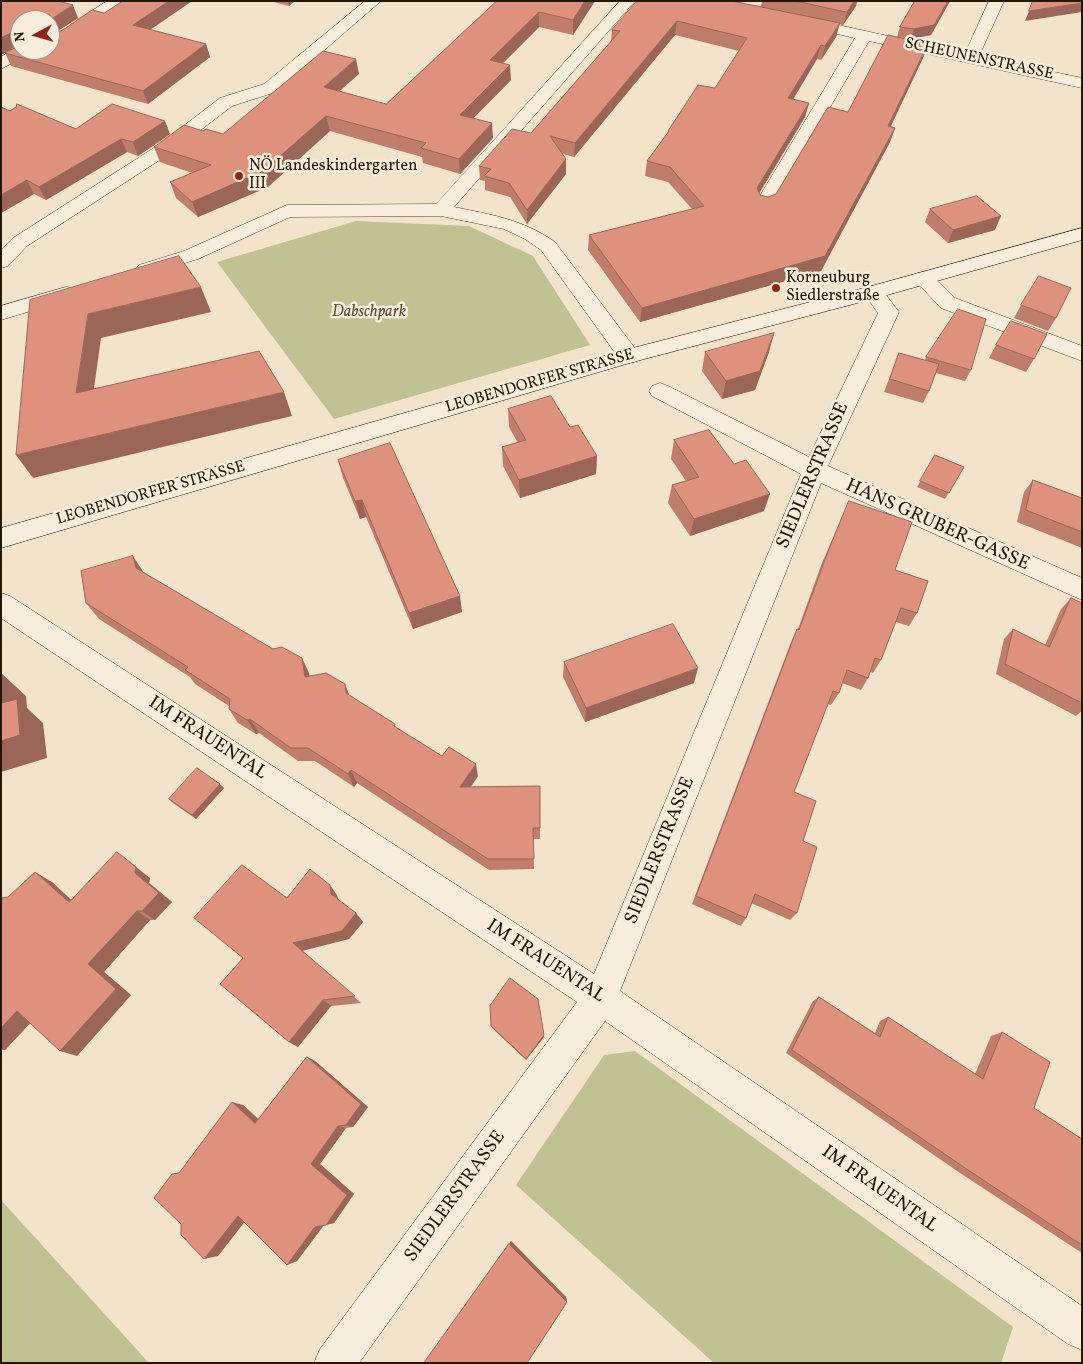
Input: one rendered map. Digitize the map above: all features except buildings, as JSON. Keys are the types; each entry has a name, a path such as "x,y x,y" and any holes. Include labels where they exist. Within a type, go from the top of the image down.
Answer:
{"street":[{"path":"60,39 118,1"},
{"path":"1,262 20,242 166,148 226,102 270,88 374,1"},
{"path":"441,210 628,1"},
{"path":"971,57 997,1"},
{"name":"SCHEUNENSTRASSE","path":"789,20 1082,82"},
{"path":"764,204 865,35"},
{"path":"125,275 191,255 287,211 441,210 510,225 532,235 548,246 629,356"},
{"name":"LEOBENDORFER STRASSE","path":"1,538 629,356 873,292 1082,234"},
{"path":"923,278 948,303 1082,354"},
{"path":"1,313 87,287"},
{"name":"SIEDLERSTRASSE","path":"334,1363 602,998 814,470 889,312 873,292"},
{"name":"HANS GRUBER-GASSE","path":"660,391 814,470 1082,590"},
{"name":"IM FRAUENTAL","path":"1,604 602,998 1082,1330"}],"green space":[{"name":"Dabschpark","path":"356,221 469,226 533,256 590,345 334,419 217,262"},
{"path":"635,1051 1013,1327 1001,1363 714,1363 516,1185 604,1055"},
{"path":"1,1200 149,1363 1,1363"}],"place":[{"name":"NÖ Landeskindergarten III","path":"239,176"},
{"name":"Korneuburg Siedlerstraße","path":"776,288"}]}
